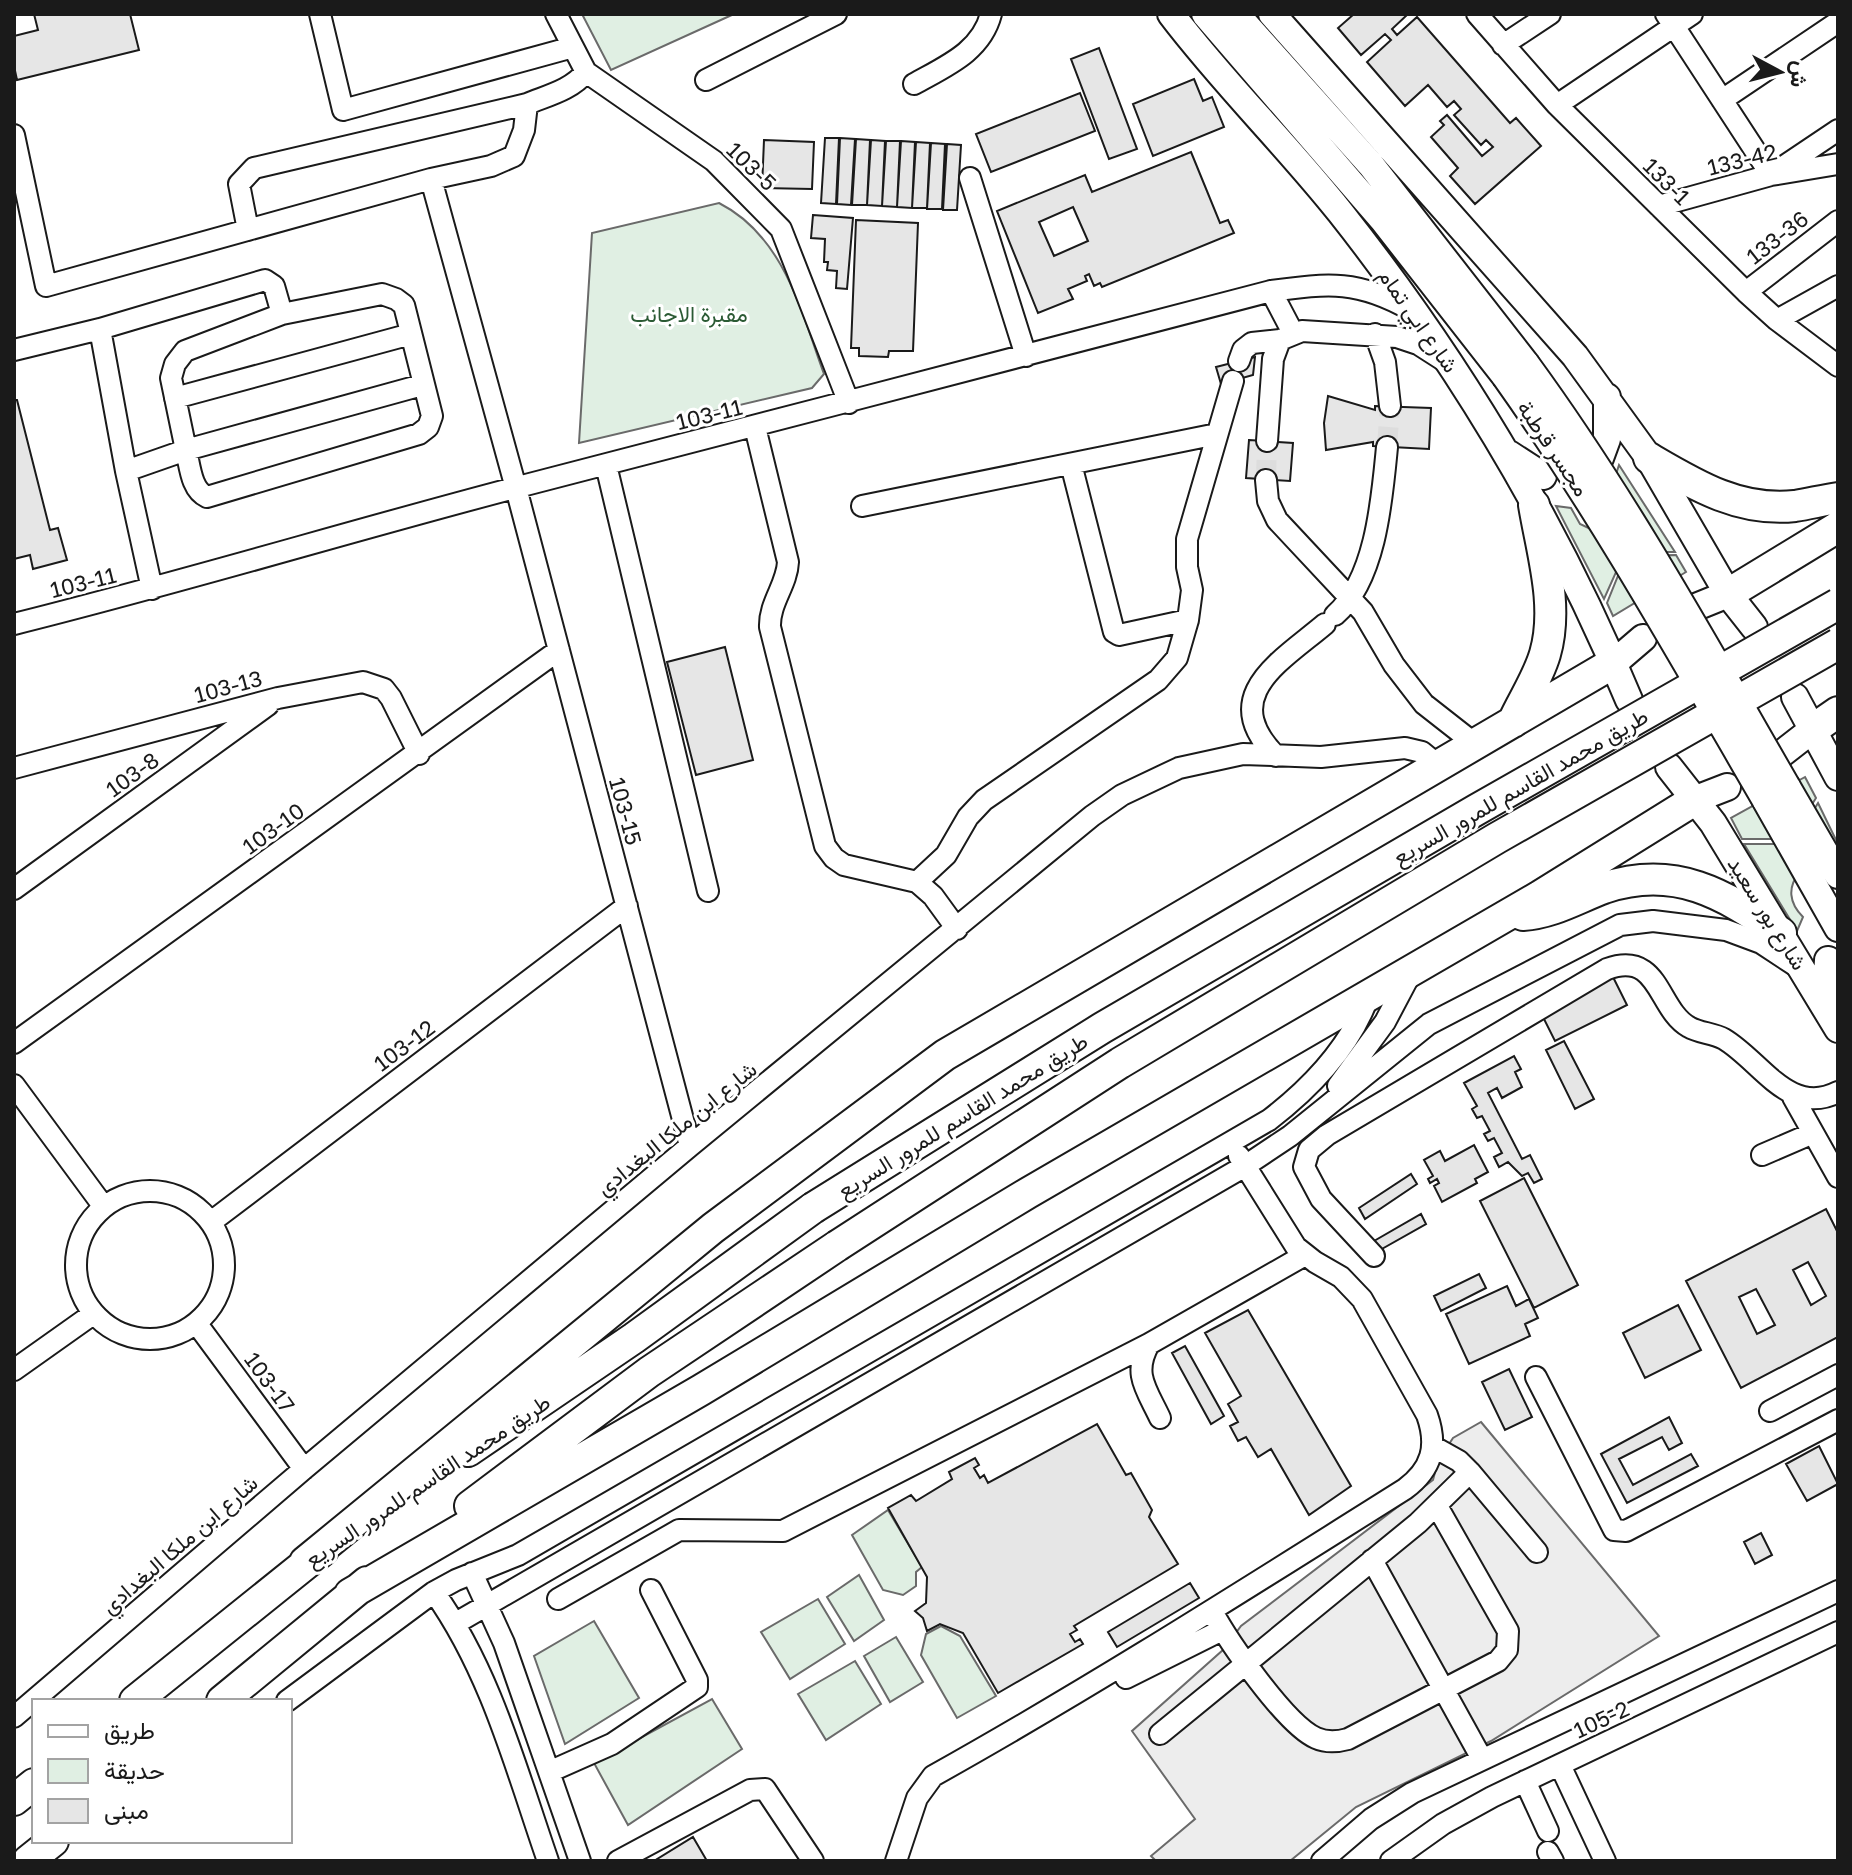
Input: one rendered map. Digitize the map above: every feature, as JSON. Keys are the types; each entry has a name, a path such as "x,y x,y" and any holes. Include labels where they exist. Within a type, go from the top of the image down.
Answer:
{"highway":[{"path":"1649,458 1708,491 1746,504 1785,506 1838,498"},
{"path":"1513,722 1538,671 1550,627 1550,596 1534,505"},
{"path":"1728,594 1838,527"},
{"name":"طريق محمد القاسم للمرور السريع","path":"137,1699 305,1562 634,1338 813,1208 1102,1028 1838,604"},
{"name":"طريق محمد القاسم للمرور السريع","path":"224,1699 350,1594 649,1372 837,1246 1120,1063 1497,838 1838,644"},
{"path":"305,1562 713,1228 945,1055 1615,662"},
{"path":"1812,730 1838,712"},
{"path":"350,1594 701,1390 1028,1193 1505,916 1696,799"},
{"path":"1505,916 1546,911 1620,884 1671,880 1719,894 1781,933"},
{"path":"14,1800 32,1786"},
{"path":"28,1861 50,1843"}],"main road":[{"name":"شارع ابي تمام","path":"1171,14 1249,109 1311,177 1415,312 1450,364 1534,505 1615,662 1629,700"},
{"name":"مجسر قرطبة","path":"1205,14 1515,370 1580,439 1641,534 1838,875"},
{"name":"مجسر قرطبة","path":"1236,14 1371,165 1515,370 1838,928"},
{"path":"1272,14 1529,302 1607,397 1649,458 1728,594 1754,627"},
{"path":"1600,458 1607,439 1607,397"},
{"path":"1502,450 1543,476"},
{"path":"1691,609 1728,594"},
{"path":"1615,662 1643,638"},
{"path":"1795,697 1838,777"},
{"path":"1776,758 1812,730"},
{"name":"شارع بور سعيد","path":"1669,767 1696,799 1781,933 1817,966"},
{"path":"1696,799 1727,787"},
{"path":"1817,966 1831,1018"}],"street":[{"path":"320,14 343,110 573,47"},
{"name":"103-5","path":"556,14 586,72 714,161 781,229 849,403"},
{"path":"706,80 836,14"},
{"path":"914,84 966,55 985,32 991,14"},
{"name":"133-1","path":"1477,14 1557,105 1746,292 1838,366"},
{"path":"1503,45 1550,14"},
{"path":"1557,105 1670,20 1692,14"},
{"path":"1670,20 1771,175 1838,130"},
{"path":"1722,100 1838,22"},
{"path":"248,230 239,184 242,177 254,168 527,104 565,89 586,72"},
{"path":"14,135 46,286 431,179 491,166 514,156 524,130 527,104"},
{"name":"133-42","path":"1659,206 1771,175 1838,164"},
{"path":"970,178 1026,356"},
{"name":"103-15","path":"431,179 690,1146"},
{"name":"133-36","path":"1746,292 1838,221"},
{"path":"14,350 100,329 265,280 274,286 282,314"},
{"name":"103-11","path":"14,624 516,488 1271,291 1323,285 1352,286 1382,294 1415,312"},
{"path":"1777,320 1838,286"},
{"path":"1271,291 1287,337"},
{"path":"382,294 404,305 411,334 432,416 428,427 419,434 207,497 200,494 193,482 171,378 175,364 185,351 282,314 382,294"},
{"path":"100,329 152,589"},
{"path":"917,882 946,855 968,817 984,800 1166,674 1177,658 1188,620 1192,590 1187,567 1187,539 1243,350 1252,343 1302,331 1375,334 1408,340 1450,364"},
{"path":"175,398 411,334"},
{"path":"1375,334 1385,362 1390,406"},
{"path":"1267,441 1273,359 1287,337"},
{"path":"126,471 186,450 422,385"},
{"path":"755,427 788,562 788,570 773,603 770,627 825,846 844,865 917,882 933,896 957,929"},
{"path":"862,506 1217,434"},
{"path":"1276,756 1260,739 1253,724 1251,708 1255,691 1269,671 1351,598 1377,525 1387,447"},
{"path":"1071,464 1114,632 1119,635 1188,620"},
{"path":"606,465 708,891"},
{"path":"1266,480 1268,501 1277,520 1363,612 1408,685 1443,721 1475,744"},
{"name":"103-10","path":"14,1043 419,754 559,650"},
{"name":"103-13","path":"14,768 278,698 352,682 374,684 384,689 419,754"},
{"name":"103-8","path":"14,889 278,698"},
{"name":"شارع ابن ملكا البغدادي","path":"35,1699 690,1146 1092,816 1122,795 1179,768 1243,754 1321,757 1405,748 1422,752 1439,766"},
{"name":"103-12","path":"211,1222 627,906"},
{"path":"456,1623 1245,1166 1313,1118 1429,1024 1620,925 1653,921 1726,930 1817,966"},
{"path":"1374,1256 1321,1199 1304,1167 1309,1150 1327,1135 1607,969 1619,965 1636,966 1649,975 1688,1027 1724,1039 1793,1097 1838,1177"},
{"path":"1313,1118 1385,1022 1413,969"},
{"path":"290,1699 434,1592 530,1548 1269,1120 1318,1077 1354,1028 1369,995"},
{"path":"14,1085 104,1207"},
{"path":"1793,1097 1827,1097 1838,1092"},
{"path":"1762,1155 1813,1133"},
{"path":"896,1861 917,1798 933,1776 1082,1691 1212,1611 1417,1480 1427,1465 1434,1447 1427,1415 1362,1299 1341,1277 1296,1247 1230,1143"},
{"path":"161,1191 189,1202 211,1222 222,1248 224,1276 215,1302 197,1324 171,1337 143,1340 115,1332 93,1314 79,1287 76,1258 84,1229 104,1207 131,1193 161,1191"},
{"path":"558,1599 679,1530 783,1531 1149,1344 1305,1255"},
{"path":"14,1370 93,1314"},
{"name":"103-17","path":"197,1324 304,1469"},
{"path":"1149,1344 1142,1357 1140,1377 1160,1418"},
{"path":"1770,1411 1838,1375"},
{"path":"1536,1377 1614,1530 1626,1531 1838,1420"},
{"path":"1434,1447 1459,1461 1470,1472 1537,1552"},
{"path":"1160,1734 1437,1506 1470,1472"},
{"path":"1212,1611 1222,1630 1270,1694 1304,1729 1324,1741 1348,1739 1498,1661 1507,1650 1509,1637 1437,1506"},
{"path":"1372,1560 1482,1759"},
{"path":"472,1573 504,1643 580,1861"},
{"path":"549,1772 612,1744 697,1687 697,1680 651,1590"},
{"path":"1322,1861 1351,1834 1391,1805 1838,1591"},
{"path":"434,1592 456,1623 474,1658 548,1861"},
{"path":"1082,1691 1105,1689 1222,1630"},
{"name":"105-2","path":"1391,1861 1455,1817 1525,1781 1838,1632"},
{"path":"474,1658 504,1643"},
{"name":"شارع ابن ملكا البغدادي","path":"14,1717 32,1702"},
{"path":"1560,1765 1605,1861"},
{"path":"1525,1781 1548,1831"},
{"path":"618,1861 750,1790 765,1789 813,1861"}],"green space":[{"path":"582,14 734,14 611,70"},
{"name":"مقبرة الاجانب","path":"719,203 741,217 775,255 798,301 824,374 812,388 579,443 592,233"},
{"path":"1619,465 1675,552 1625,552 1604,599 1556,506 1571,508 1580,524 1597,532"},
{"path":"1676,555 1686,572 1613,616 1607,603 1626,556"},
{"path":"1805,777 1816,798 1790,839 1742,839 1731,818"},
{"path":"1818,803 1838,844 1838,872 1800,872 1793,883 1791,895 1803,917 1797,931 1744,844 1793,844"},
{"path":"888,1510 922,1567 916,1572 916,1586 903,1595 883,1590 852,1535"},
{"path":"859,1575 884,1620 854,1641 827,1597"},
{"path":"818,1599 845,1644 790,1679 761,1632"},
{"path":"594,1621 639,1698 565,1744 534,1656"},
{"path":"941,1626 960,1636 996,1696 957,1718 921,1655 926,1634"},
{"path":"896,1637 923,1682 890,1702 864,1656"},
{"path":"855,1661 881,1704 826,1740 798,1694"},
{"path":"712,1699 742,1749 628,1825 594,1763"}],"shaded area":[{"path":"1481,1422 1659,1636 1491,1741 1356,1807 1290,1861 1156,1861 1151,1856 1195,1819 1132,1731 1224,1649 1241,1626 1433,1480 1438,1461 1453,1438"}],"building":[{"path":"34,14 130,14 139,50 17,80 14,36 38,30"},
{"path":"1354,14 1408,14 1392,29 1397,35 1417,17 1510,123 1516,118 1541,146 1475,204 1450,176 1458,168 1431,137 1444,125 1440,121 1447,115 1482,156 1493,147 1486,140 1481,145 1454,115 1461,109 1454,101 1447,107 1428,85 1405,106 1367,62 1391,40 1385,34 1361,55 1338,28"},
{"path":"1099,48 1137,149 1109,159 1071,59"},
{"path":"1194,79 1203,101 1212,97 1224,127 1153,156 1133,104"},
{"path":"1080,93 1095,131 991,172 976,134"},
{"path":"825,138 839,138 836,204 821,203"},
{"path":"840,138 855,139 851,205 837,204"},
{"path":"856,139 870,140 867,205 852,205"},
{"path":"764,140 814,142 812,189 762,188"},
{"path":"871,140 885,141 882,206 867,205"},
{"path":"886,141 900,141 897,207 882,206"},
{"path":"901,141 915,142 912,208 897,207"},
{"path":"916,142 930,143 927,208 912,208"},
{"path":"931,143 945,144 942,209 927,209"},
{"path":"947,144 961,145 957,210 943,210"},
{"path":"1191,152 1220,223 1228,220 1234,233 1102,287 1100,283 1094,286 1089,274 1085,276 1087,281 1068,289 1073,299 1038,313 997,211 1085,175 1092,192","holes":["1073,207 1088,241 1054,256 1039,222"]},
{"path":"813,215 853,218 847,289 836,288 837,271 827,270 828,262 824,262 825,239 811,238"},
{"path":"856,220 918,223 913,351 889,351 888,357 859,356 859,348 851,348"},
{"path":"1255,357 1253,375 1221,384 1216,367"},
{"path":"1328,396 1375,410 1375,406 1431,408 1429,449 1373,446 1373,442 1326,450 1324,423"},
{"path":"14,400 17,400 50,530 58,528 67,560 33,569 30,555 14,559"},
{"path":"1249,440 1293,443 1290,481 1246,478"},
{"path":"725,647 753,760 696,775 667,662"},
{"path":"1613,977 1627,1005 1555,1041 1541,1013"},
{"path":"1564,1041 1594,1099 1575,1109 1546,1050"},
{"path":"1514,1056 1521,1069 1515,1072 1522,1087 1502,1098 1497,1088 1488,1093 1522,1159 1530,1155 1542,1179 1534,1183 1528,1173 1522,1176 1508,1162 1499,1167 1494,1157 1502,1153 1494,1138 1488,1141 1484,1134 1490,1131 1482,1116 1477,1118 1472,1109 1477,1106 1464,1083"},
{"path":"1474,1145 1488,1172 1475,1179 1477,1183 1442,1202 1434,1186 1439,1183 1437,1179 1430,1183 1428,1179 1433,1176 1424,1160 1440,1151 1445,1161"},
{"path":"1411,1174 1417,1184 1365,1219 1359,1208"},
{"path":"1524,1178 1578,1285 1534,1308 1480,1201"},
{"path":"1826,1209 1838,1233 1838,1337 1741,1388 1686,1281","holes":["1808,1262 1826,1296 1811,1305 1793,1270","1756,1289 1775,1325 1757,1334 1739,1297"]},
{"path":"1421,1214 1426,1224 1380,1250 1374,1241"},
{"path":"1479,1274 1486,1288 1441,1311 1434,1296"},
{"path":"1507,1286 1516,1306 1529,1299 1538,1318 1525,1324 1530,1336 1469,1364 1446,1314"},
{"path":"1678,1305 1701,1350 1645,1378 1623,1333"},
{"path":"1248,1310 1351,1486 1309,1515 1271,1449 1258,1457 1246,1437 1238,1441 1230,1426 1238,1422 1228,1404 1241,1396 1205,1333"},
{"path":"1185,1346 1224,1416 1211,1424 1172,1353"},
{"path":"1509,1369 1532,1417 1505,1430 1482,1382"},
{"path":"1669,1417 1682,1443 1669,1450 1662,1437 1619,1459 1633,1485 1691,1454 1698,1466 1627,1503 1601,1454"},
{"path":"1097,1424 1126,1475 1131,1473 1152,1510 1149,1517 1178,1564 1074,1626 1077,1630 1070,1634 1075,1642 1080,1639 1083,1644 998,1693 963,1633 940,1624 927,1631 923,1618 915,1611 926,1603 927,1577 888,1508 911,1495 916,1501 952,1479 949,1472 975,1458 979,1465 974,1468 980,1478 984,1475 988,1483"},
{"path":"1819,1446 1838,1484 1807,1501 1786,1464"},
{"path":"1761,1533 1772,1555 1755,1564 1744,1542"},
{"path":"1190,1583 1199,1598 1117,1647 1108,1632"},
{"path":"693,1837 707,1861 654,1861"}],"tunnel":[{"path":"1387,447 1390,406"},
{"path":"1266,480 1267,441"}]}
